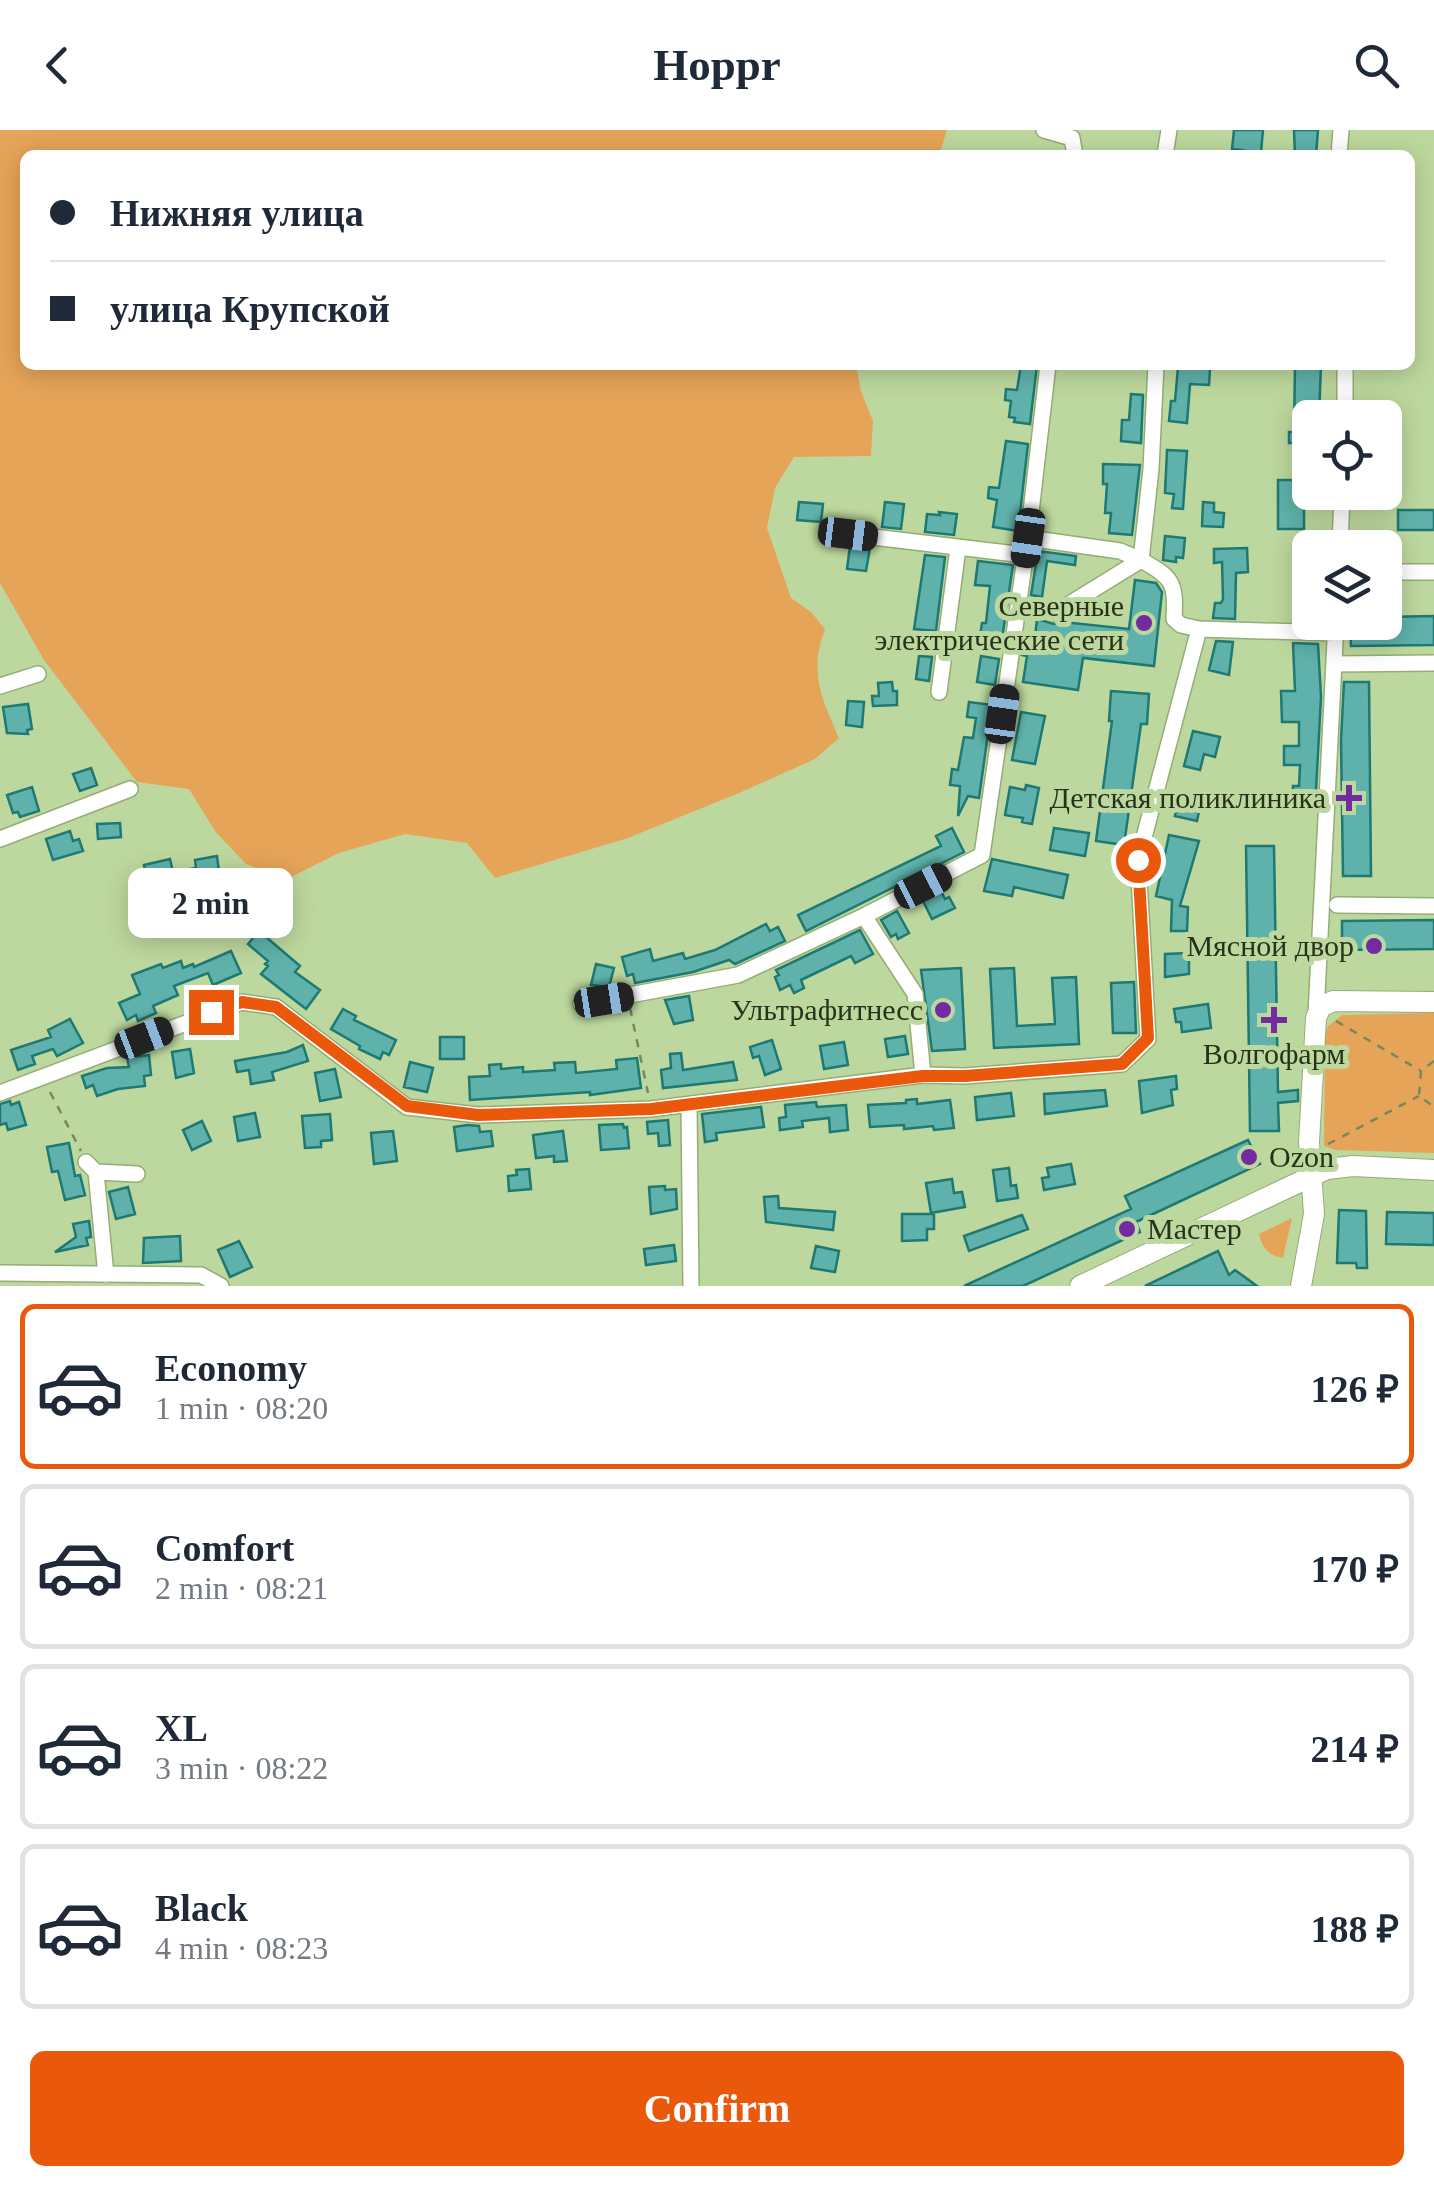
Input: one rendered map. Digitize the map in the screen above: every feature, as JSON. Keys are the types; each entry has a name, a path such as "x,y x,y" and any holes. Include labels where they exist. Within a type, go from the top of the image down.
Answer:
{"main road":[{"path":"1301,1286 1314,1214 1310,1142 1325,1019 1322,1008 1334,1002 1434,1002"},
{"path":"1080,1286 1312,1176 1347,1166 1434,1170"}],"street":[{"path":"1044,130 1072,138 1074,150"},
{"path":"580,1004 738,975 982,855 1028,538 1047,370"},
{"path":"1142,560 1156,370"},
{"path":"1344,400 1345,370"},
{"path":"848,534 1016,554 1028,538"},
{"path":"1028,538 1120,551 1142,560 1170,579 1175,590 1174,618 1182,625 1199,629 1292,628"},
{"path":"939,692 958,548"},
{"path":"1054,613 1142,560"},
{"path":"1402,572 1434,572"},
{"path":"1,1089 242,1002 276,1007 407,1106 478,1115 651,1109 923,1076 1122,1064 1148,1038 1138,860 1199,629"},
{"path":"1325,1019 1335,640"},
{"path":"1334,664 1434,663"},
{"path":"0,686 38,674"},
{"path":"0,839 130,789"},
{"path":"1337,905 1434,906"},
{"path":"864,916 915,994 923,1076"},
{"path":"689,1105 691,1286"},
{"path":"106,1275 91,1167 137,1174"},
{"path":"0,1273 202,1275 220,1286"}],"path":[{"path":"628,996 651,1109"},
{"path":"1325,1019 1421,1071"},
{"path":"1419,1096 1421,1071 1434,1061"},
{"path":"42,1077 91,1167"},
{"path":"1419,1096 1434,1107"},
{"path":"1324,1146 1419,1096"}],"shaded area":[{"path":"0,130 947,130 941,150 20,150 20,370 857,370 873,421 871,456 794,457 775,488 767,528 791,598 811,612 825,629 818,659 819,684 839,738 815,759 628,838 495,878 467,843 405,834 339,853 287,879 246,864 215,831 189,789 137,782 44,660 0,583"},
{"path":"1434,1013 1434,1153 1336,1150 1324,1146 1328,1026 1342,1015"},
{"path":"1292,1218 1283,1258 1270,1253 1259,1234"}],"building":[{"path":"1234,130 1263,130 1261,150 1232,149"},
{"path":"1294,130 1318,130 1316,150 1295,150"},
{"path":"1020,370 1036,370 1030,424 1014,422 1015,418 1009,417 1011,401 1005,400 1006,389 1017,390"},
{"path":"1178,370 1210,370 1209,385 1190,384 1187,423 1169,421 1171,401 1175,401"},
{"path":"1295,370 1321,370 1320,400 1294,400"},
{"path":"1131,394 1143,395 1141,443 1121,441 1122,420 1129,420"},
{"path":"1006,441 1028,444 1018,531 993,527 997,500 988,498 989,487 999,488"},
{"path":"1167,450 1187,451 1183,509 1172,508 1174,494 1165,493"},
{"path":"1103,464 1140,465 1132,535 1109,533 1111,513 1105,513 1107,484 1103,484"},
{"path":"1278,480 1292,480 1292,510 1304,510 1304,529 1278,529"},
{"path":"799,502 823,504 821,522 797,520"},
{"path":"885,502 904,504 901,529 882,527"},
{"path":"1203,502 1214,503 1214,512 1224,513 1223,527 1202,526"},
{"path":"1398,510 1434,510 1434,530 1398,530"},
{"path":"939,512 957,514 954,535 925,532 927,514 940,515"},
{"path":"1165,536 1185,538 1183,558 1176,557 1176,562 1163,560"},
{"path":"850,546 870,548 866,571 847,569"},
{"path":"1247,548 1248,572 1236,573 1235,619 1213,618 1215,603 1223,599 1222,562 1214,563 1214,549"},
{"path":"1038,551 1076,556 1075,565 1047,561 1042,597 1031,595"},
{"path":"925,555 945,557 936,631 914,629"},
{"path":"978,561 1013,565 1002,639 980,636 982,623 986,623 990,586 975,585"},
{"path":"1135,580 1156,583 1162,592 1154,666 1083,658 1078,690 1023,682 1025,636 1035,637 1037,619 1054,624 1129,629"},
{"path":"1434,616 1434,645 1351,646 1351,640 1402,640 1402,617"},
{"path":"1216,641 1233,642 1229,675 1209,670"},
{"path":"1293,643 1318,644 1321,697 1315,809 1292,808 1293,786 1299,786 1300,765 1284,765 1284,746 1299,746 1299,722 1282,722 1281,691 1295,691"},
{"path":"919,656 932,657 929,681 916,679"},
{"path":"981,656 999,659 995,685 977,682"},
{"path":"892,682 897,705 873,706 872,696 879,696 878,683"},
{"path":"1344,682 1369,682 1371,876 1343,876"},
{"path":"1111,691 1149,694 1124,845 1096,841 1112,721"},
{"path":"848,701 864,702 862,727 846,725"},
{"path":"969,702 992,705 979,798 968,796 958,816 960,786 950,785 952,769 958,770 964,737 973,738 976,718 967,717"},
{"path":"28,704 32,729 27,730 28,734 7,733 3,707"},
{"path":"1021,712 1045,716 1035,764 1012,760"},
{"path":"1193,731 1220,737 1215,757 1204,754 1200,770 1184,766"},
{"path":"91,768 97,785 80,791 73,774"},
{"path":"1026,785 1039,788 1032,824 1005,815 1010,787 1025,790"},
{"path":"32,787 39,811 20,817 18,812 13,813 7,795"},
{"path":"1179,797 1201,802 1197,821 1175,816"},
{"path":"120,823 121,837 98,839 97,824"},
{"path":"952,828 964,852 806,931 798,915 941,846 936,836"},
{"path":"1054,828 1089,833 1085,856 1050,850"},
{"path":"70,831 73,841 79,839 83,851 53,860 46,839"},
{"path":"1169,835 1199,841 1180,906 1188,907 1187,931 1171,931 1172,900 1156,896"},
{"path":"1246,846 1274,846 1278,1092 1298,1090 1298,1101 1278,1103 1279,1131 1250,1131"},
{"path":"217,856 220,879 148,889 144,865 170,859 173,872 196,868 195,860"},
{"path":"992,859 1068,875 1063,898 1014,887 1012,896 984,891"},
{"path":"940,889 955,908 932,919 922,899"},
{"path":"897,911 909,933 898,939 896,934 891,937 881,920"},
{"path":"1434,920 1434,949 1342,950 1342,921"},
{"path":"766,924 770,931 778,927 785,941 735,964 729,960 693,972 635,983 633,974 627,976 622,957 650,949 653,961 683,953 685,959 715,950"},
{"path":"860,930 873,954 855,963 851,956 801,980 804,988 794,993 790,985 780,990 776,970"},
{"path":"259,931 300,966 295,972 320,990 306,1009 261,974 268,961 248,944"},
{"path":"231,951 241,973 213,985 208,973 174,986 178,995 153,1006 156,1013 138,1021 136,1015 127,1020 119,1003 140,994 132,975 181,961 183,968 193,964 194,967"},
{"path":"1189,953 1189,974 1165,977 1165,954"},
{"path":"596,964 614,968 609,987 591,985"},
{"name":"Ультрафитнесс","path":"961,968 965,1049 932,1051 921,970"},
{"path":"1014,968 1017,1026 1055,1024 1052,978 1076,977 1079,1044 994,1048 990,969"},
{"path":"1134,982 1136,1033 1113,1033 1111,983"},
{"path":"689,996 693,1020 674,1024 665,1000"},
{"path":"1208,1004 1211,1028 1182,1032 1174,1009"},
{"path":"343,1009 356,1016 354,1020 396,1040 389,1055 383,1052 380,1059 331,1029"},
{"path":"70,1019 83,1043 57,1056 53,1049 32,1056 35,1064 18,1070 11,1050 51,1037 48,1030"},
{"path":"905,1036 908,1054 888,1057 885,1039"},
{"path":"440,1037 464,1037 464,1059 440,1059"},
{"path":"772,1040 781,1069 765,1075 759,1056 753,1058 750,1047"},
{"path":"844,1042 848,1065 824,1069 820,1046"},
{"path":"303,1045 308,1061 272,1072 274,1080 251,1084 249,1070 237,1072 235,1061 287,1052"},
{"path":"190,1049 194,1073 176,1078 172,1052"},
{"path":"681,1053 683,1070 733,1062 737,1080 663,1088 661,1070 671,1068 670,1054"},
{"path":"149,1055 151,1075 144,1076 145,1086 97,1096 93,1085 86,1088 82,1076 107,1068 129,1067 127,1058"},
{"path":"637,1058 641,1088 590,1095 470,1100 469,1077 490,1076 489,1065 501,1064 501,1069 523,1067 523,1072 555,1070 554,1063 575,1062 576,1073 617,1069 616,1060"},
{"path":"410,1062 433,1068 427,1092 404,1087"},
{"path":"335,1069 341,1097 320,1101 315,1073"},
{"path":"1176,1076 1177,1089 1171,1090 1173,1105 1142,1113 1139,1081"},
{"path":"1105,1090 1107,1106 1045,1114 1044,1094"},
{"path":"1011,1093 1014,1116 977,1120 975,1097"},
{"path":"917,1099 917,1104 950,1100 954,1128 870,1127 868,1105"},
{"path":"10,1101 11,1105 19,1102 26,1125 8,1130 6,1123 0,1125 0,1104"},
{"path":"816,1102 817,1107 846,1105 848,1130 830,1132 829,1118 802,1121 803,1127 780,1130 779,1118 786,1117 785,1105"},
{"path":"761,1107 764,1127 716,1133 717,1140 705,1142 702,1114"},
{"path":"255,1113 260,1137 238,1141 234,1117"},
{"path":"330,1114 332,1140 321,1141 321,1147 305,1148 302,1116"},
{"path":"668,1120 670,1145 659,1146 658,1133 648,1134 647,1122"},
{"path":"202,1121 211,1141 192,1150 183,1130"},
{"path":"599,1125 627,1127 629,1148 601,1150"},
{"path":"479,1126 480,1132 491,1131 493,1146 457,1151 454,1127"},
{"path":"393,1131 397,1161 374,1164 371,1133"},
{"path":"563,1131 567,1161 554,1162 554,1156 536,1158 533,1135"},
{"path":"1248,1140 1260,1164 1136,1222 1140,1232 1023,1286 964,1286 1131,1209 1125,1196"},
{"path":"69,1143 75,1176 80,1175 85,1195 65,1200 58,1171 52,1172 47,1147"},
{"path":"1071,1164 1075,1184 1044,1190 1042,1178 1049,1177 1047,1168"},
{"path":"1009,1168 1011,1186 1016,1185 1018,1198 997,1201 993,1170"},
{"path":"529,1169 531,1189 509,1191 508,1176 517,1175 516,1170"},
{"path":"952,1179 954,1193 962,1192 965,1207 931,1213 926,1183"},
{"path":"665,1186 665,1190 676,1189 677,1209 651,1214 649,1187"},
{"path":"128,1187 135,1214 116,1219 109,1192"},
{"path":"778,1196 779,1208 835,1212 833,1230 766,1222 764,1197"},
{"path":"1339,1210 1366,1211 1367,1268 1357,1268 1356,1263 1337,1263"},
{"path":"1387,1212 1434,1213 1434,1245 1386,1244"},
{"path":"902,1214 934,1214 934,1229 927,1229 927,1240 902,1241"},
{"path":"1022,1215 1028,1229 969,1251 964,1236"},
{"path":"89,1221 88,1245 55,1252 76,1237 73,1224"},
{"path":"180,1236 181,1261 143,1263 144,1238"},
{"path":"239,1241 252,1267 230,1277 218,1250"},
{"path":"674,1245 676,1261 646,1265 644,1249"},
{"path":"816,1246 839,1251 835,1272 811,1268"},
{"path":"1218,1251 1229,1275 1235,1270 1257,1286 1145,1286"}],"place":[{"name":"Северные электрические сети","path":"1144,623"},
{"name":"Детская поликлиника","path":"1349,798"},
{"name":"Мясной двор","path":"1374,946"},
{"name":"Ультрафитнесс","path":"943,1010"},
{"name":"Волгофарм","path":"1274,1020"},
{"name":"Ozon","path":"1249,1157"},
{"name":"Мастер","path":"1127,1229"}],"route":[{"path":"211,1012 242,1002 276,1007 407,1106 478,1115 651,1109 923,1076 1122,1064 1148,1038 1138,860"}]}
